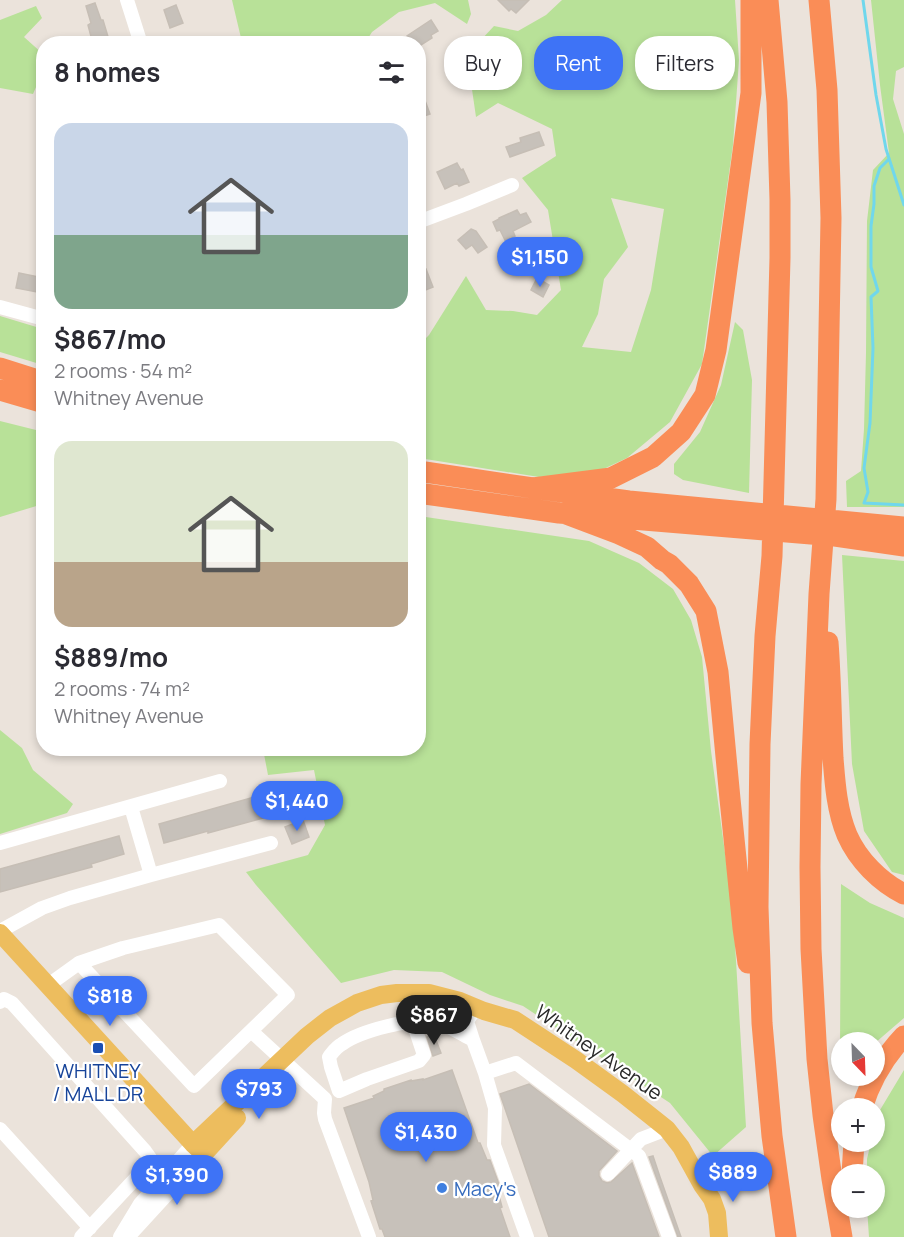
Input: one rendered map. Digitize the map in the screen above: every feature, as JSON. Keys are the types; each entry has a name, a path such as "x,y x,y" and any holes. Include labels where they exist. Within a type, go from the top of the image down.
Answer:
{"highway":[{"path":"533,488 611,478 653,457 681,432 705,395 716,350 752,93 751,0"},
{"path":"768,0 777,102 780,200 772,556 762,692 758,849 761,1000 770,1112"},
{"path":"819,0 827,90 831,218 826,499 817,627 812,772 811,949 817,1059 831,1179 842,1237"},
{"path":"0,368 36,379"},
{"path":"0,390 36,401"},
{"path":"426,472 672,506 904,526"},
{"path":"426,495 566,514 835,536 904,546"},
{"path":"566,514 619,534 647,548 669,564 689,584 705,611 718,672 743,928 786,1237"},
{"path":"821,560 830,660 834,765 841,818 850,842 861,858 882,880 904,894"},
{"path":"866,1098 889,1054 904,1036"},
{"path":"853,1218 854,1237"}],"main road":[{"path":"0,932 47,986 199,1149"},
{"name":"Whitney Avenue","path":"199,1149 256,1097 283,1060 307,1036 330,1018 345,1008 375,997 397,993 429,993 515,1020 576,1060 650,1128 681,1147 712,1199 717,1213 719,1237"},
{"name":"Whitney Avenue","path":"702,1185 707,1237"}],"street":[{"path":"127,0 138,36"},
{"path":"426,219 512,185"},
{"path":"0,307 36,317"},
{"path":"0,843 220,781"},
{"path":"130,807 150,874"},
{"path":"0,932 42,908 150,874 272,843"},
{"path":"47,986 79,963 123,948 219,925 288,995 194,1086 79,963"},
{"path":"0,1002 4,999 12,1003 150,1158 148,1165 86,1232 0,1129"},
{"path":"476,1008 467,1021 495,1108 494,1145 528,1237"},
{"path":"339,1091 329,1057 340,1044 353,1037 383,1027 413,1022 434,1022 473,1040"},
{"path":"325,1099 367,1079 419,1061 424,1055 413,1022"},
{"path":"251,1031 325,1099"},
{"path":"485,1073 516,1063 639,1156 669,1237"},
{"path":"325,1099 326,1122 369,1237"},
{"path":"608,1174 650,1128"},
{"path":"120,1237 140,1204 199,1149"},
{"path":"128,1237 199,1149"}],"green space":[{"path":"232,0 468,0 471,14 467,24 435,3 399,12 369,36 241,36"},
{"path":"562,0 735,0 739,60 733,145 702,364 670,422 627,458 597,472 539,477 426,459 426,338 466,276 486,310 537,315 561,290 548,210 522,178 556,156 552,129 498,103 476,117 472,90 522,90 522,36 485,36 494,26 518,31 546,15","holes":["611,198 664,209 651,290 631,352 582,347 598,314 604,279 628,247"]},
{"path":"871,0 904,0 904,67 896,71 893,99 904,134 904,507 847,507 846,481 861,471 866,353 867,221 873,170 889,153"},
{"path":"36,6 42,18 24,37 36,48 36,87 33,94 0,88 0,20"},
{"path":"0,316 36,327 36,363 0,352"},
{"path":"735,322 743,330 752,380 749,493 683,480 674,474 674,464 700,432 721,385"},
{"path":"0,421 36,430 36,506 0,517"},
{"path":"426,517 589,541 639,563 673,589 691,620 702,657 711,751 733,911 746,1127 713,1156 670,1103 523,1006 490,995 442,972 394,970 341,983 246,872 308,855 325,825 314,770 268,775 264,756 426,756"},
{"path":"842,555 904,561 904,875 892,872 864,831 852,764"},
{"path":"0,730 22,748 33,770 73,804 67,813 0,834"},
{"path":"841,884 870,903 904,918 904,1018 885,1034 885,1032 840,1032"},
{"path":"904,1070 904,1237 869,1237 868,1218 885,1218 885,1164 867,1164 867,1159 869,1152 885,1152 885,1102"}],"building":[{"path":"498,0 529,0 516,13 511,9 509,11"},
{"path":"95,3 108,36 91,36 88,25 91,23 86,6"},
{"path":"176,5 183,23 170,28 164,10"},
{"path":"431,20 438,31 426,42 426,36 407,36"},
{"path":"426,103 430,114 426,115"},
{"path":"539,132 544,145 510,157 506,147 521,142 520,138"},
{"path":"457,163 461,170 463,169 469,182 459,186 457,183 445,189 437,172"},
{"path":"517,210 520,215 526,213 531,222 513,231 515,236 505,240 493,222"},
{"path":"471,229 476,231 487,247 478,253 472,245 466,249 458,240"},
{"path":"426,269 433,287 426,290"},
{"path":"19,273 36,276 36,292 16,288"},
{"path":"537,278 549,285 543,297 531,290"},
{"path":"265,794 271,816 164,843 159,824"},
{"path":"303,820 309,837 292,844 285,827"},
{"path":"119,836 124,854 91,864 92,867 0,892 0,869"},
{"path":"434,1035 441,1053 433,1056 427,1037"},
{"path":"452,1070 478,1143 487,1160 490,1160 500,1187 497,1188 502,1207 500,1208 510,1237 385,1237 371,1201 373,1200 369,1182 344,1108 374,1098 373,1096 384,1089 411,1080 423,1080"},
{"path":"529,1084 617,1151 599,1171 602,1181 611,1182 632,1163 659,1237 549,1237 500,1094"},
{"path":"653,1156 681,1237 678,1237 649,1157"}],"waterway":[{"path":"863,0 886,149 904,205"},
{"path":"889,159 880,168 874,186 871,226 871,267 878,291 871,297 873,348 870,423 864,468 868,492 864,503 904,505"}],"place":[{"name":"WHITNEY / MALL DR","path":"98,1048"},
{"name":"Macy's","path":"442,1188"}]}
